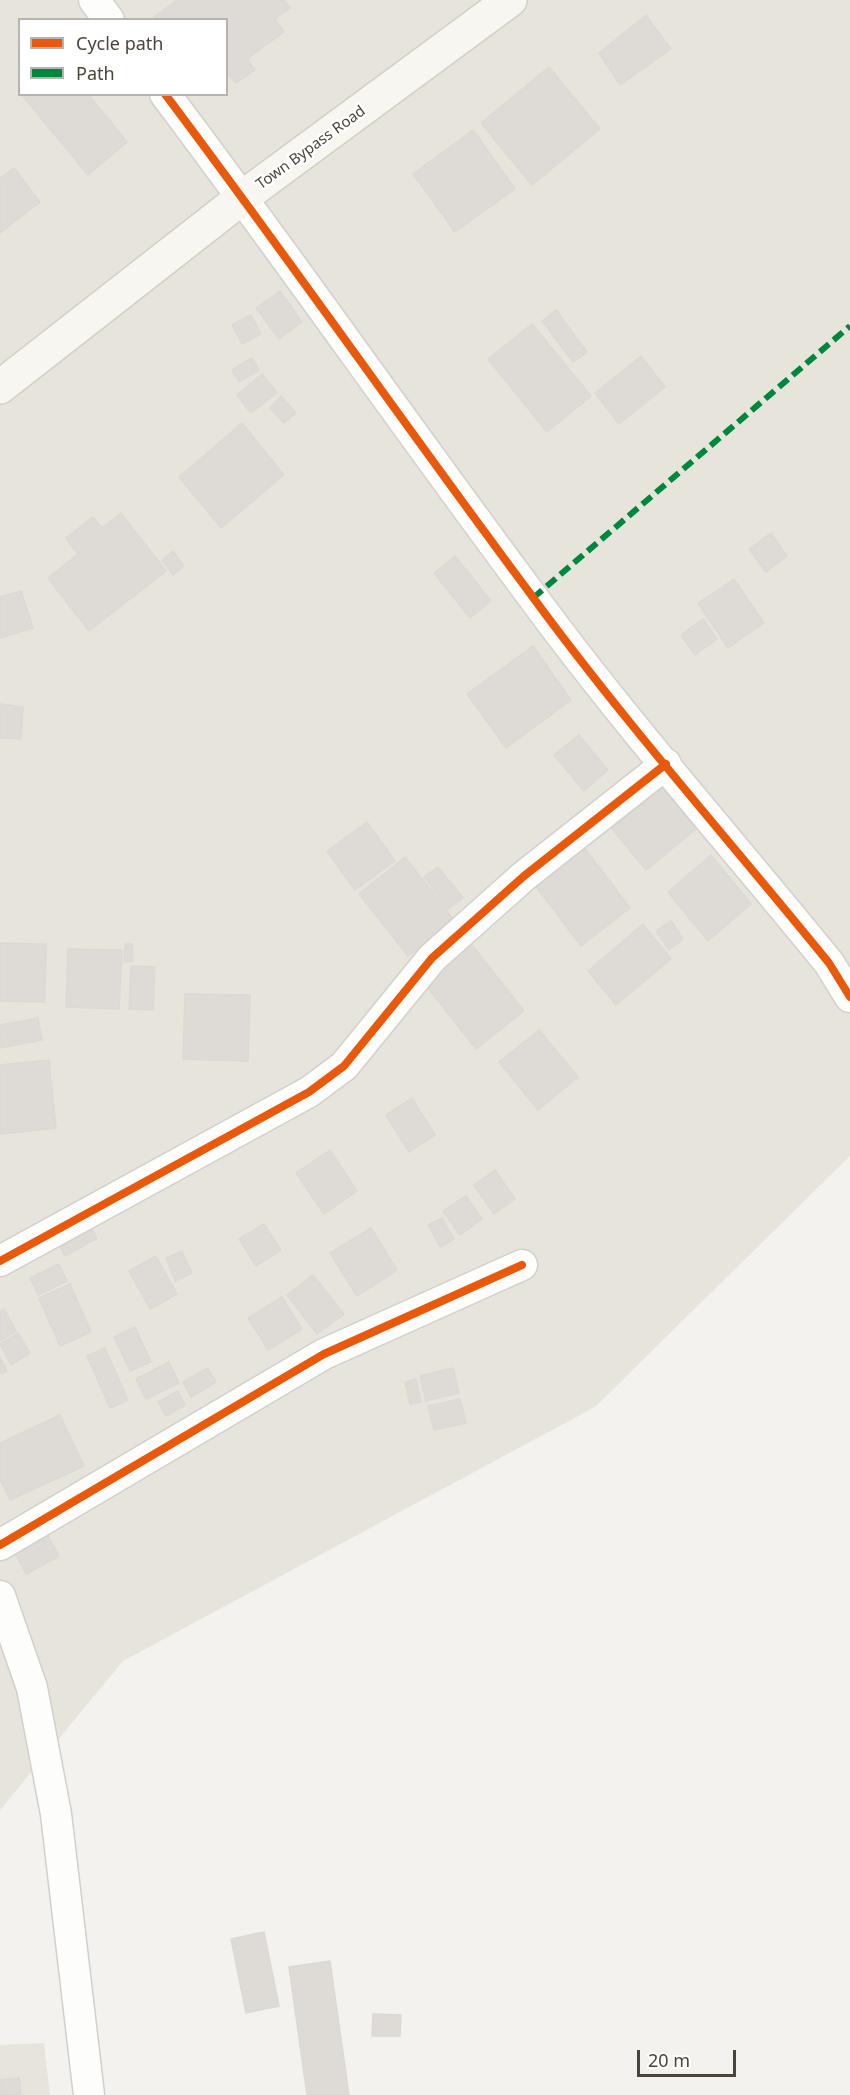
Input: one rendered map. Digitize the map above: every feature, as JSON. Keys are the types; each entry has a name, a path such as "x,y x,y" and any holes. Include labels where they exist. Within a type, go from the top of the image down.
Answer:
{"main road":[{"name":"Town Bypass Road","path":"0,387 243,197 449,48 510,0"}],"street":[{"path":"94,0 108,18"},
{"path":"167,96 243,197 532,598 622,713 829,963 850,997"},
{"path":"0,1261 299,1097 344,1066 432,958 525,876 666,764"},
{"path":"0,1545 324,1354 522,1265"},
{"path":"0,1596 32,1688 56,1814 89,2095"}],"shaded area":[{"path":"0,0 850,0 850,1156 595,1407 123,1661 0,1810"},
{"path":"44,2043 50,2095 0,2095 0,2045"}],"building":[{"path":"177,0 284,0 290,8 275,19 284,32 247,59 255,70 236,83 228,74 228,18 154,17"},
{"path":"646,15 671,49 620,85 599,53"},
{"path":"549,67 600,129 532,185 481,123"},
{"path":"23,96 90,96 127,142 88,175"},
{"path":"473,130 515,189 455,232 413,174"},
{"path":"14,168 40,202 0,233 0,178"},
{"path":"280,291 302,322 279,339 256,308"},
{"path":"556,310 587,352 573,362 542,321"},
{"path":"251,315 261,334 242,344 232,325"},
{"path":"532,324 591,396 547,432 488,359"},
{"path":"641,356 665,387 619,424 595,393"},
{"path":"252,358 259,370 239,382 232,370"},
{"path":"262,374 277,393 251,413 237,395"},
{"path":"281,396 296,413 284,423 270,408"},
{"path":"242,423 284,475 221,528 179,477"},
{"path":"121,513 166,571 89,631 48,578 78,554 66,538 93,517 102,528"},
{"path":"771,533 787,556 766,572 749,549"},
{"path":"173,551 184,566 173,575 162,560"},
{"path":"455,556 491,601 470,618 434,573"},
{"path":"734,579 764,623 728,648 698,603"},
{"path":"21,591 33,628 0,638 0,597"},
{"path":"703,619 717,639 695,655 681,635"},
{"path":"533,646 571,700 506,748 467,694"},
{"path":"0,704 23,707 21,739 0,738"},
{"path":"579,735 608,770 584,791 554,755"},
{"path":"662,786 696,829 646,870 612,829"},
{"path":"367,822 395,861 355,890 327,851"},
{"path":"584,847 630,908 581,946 535,885"},
{"path":"711,855 751,904 708,941 668,892"},
{"path":"405,857 454,920 408,956 359,894"},
{"path":"438,867 463,898 448,909 424,877"},
{"path":"671,921 683,939 669,950 656,931"},
{"path":"643,924 671,959 616,1005 588,971"},
{"path":"468,940 524,1011 476,1049 420,978"},
{"path":"0,943 46,944 45,1002 0,1001"},
{"path":"125,944 132,944 133,961 124,962"},
{"path":"68,949 122,950 119,1009 66,1007"},
{"path":"131,966 155,967 153,1010 129,1009"},
{"path":"185,994 250,995 248,1061 183,1059"},
{"path":"38,1018 42,1040 0,1048 0,1025"},
{"path":"539,1030 578,1077 538,1110 499,1062"},
{"path":"49,1060 56,1128 0,1134 0,1065"},
{"path":"412,1098 435,1135 409,1152 386,1115"},
{"path":"330,1150 357,1191 324,1214 296,1173"},
{"path":"495,1170 515,1199 494,1214 474,1185"},
{"path":"466,1196 482,1219 460,1235 443,1211"},
{"path":"442,1218 454,1239 440,1247 428,1225"},
{"path":"264,1224 281,1250 256,1266 239,1239"},
{"path":"91,1227 97,1239 89,1242 83,1231"},
{"path":"371,1228 397,1270 357,1296 330,1253"},
{"path":"81,1230 88,1243 65,1256 58,1242"},
{"path":"182,1251 192,1273 175,1281 166,1258"},
{"path":"156,1256 177,1294 150,1309 129,1271"},
{"path":"59,1264 67,1281 38,1295 30,1278"},
{"path":"313,1275 344,1314 317,1334 287,1295"},
{"path":"70,1284 91,1332 60,1346 39,1298"},
{"path":"282,1297 302,1329 268,1350 248,1318"},
{"path":"4,1309 16,1331 0,1341 0,1312"},
{"path":"135,1327 151,1362 130,1371 114,1337"},
{"path":"18,1333 30,1353 11,1365 0,1344"},
{"path":"105,1348 128,1400 110,1408 87,1356"},
{"path":"0,1357 7,1371 0,1374"},
{"path":"169,1362 179,1383 146,1399 136,1379"},
{"path":"208,1368 216,1382 191,1397 183,1382"},
{"path":"453,1368 459,1393 426,1401 420,1376"},
{"path":"416,1379 421,1402 410,1404 405,1382"},
{"path":"178,1391 185,1405 166,1416 158,1402"},
{"path":"460,1399 466,1423 434,1430 428,1406"},
{"path":"60,1415 84,1466 10,1500 0,1479 0,1443"},
{"path":"44,1528 59,1556 26,1574 11,1546"},
{"path":"264,1932 279,2006 246,2013 231,1939"},
{"path":"330,1961 349,2095 307,2095 289,1967"},
{"path":"373,2014 401,2015 400,2036 372,2036"},
{"path":"19,2078 21,2095 0,2095 0,2080"}],"marked path":[{"path":"533,598 850,326"}],"cycle path":[{"path":"166,96 567,643 829,963 850,997"},
{"path":"0,1261 309,1092 344,1066 432,958 524,876 666,764"},
{"path":"0,1545 324,1354 522,1265"}]}
